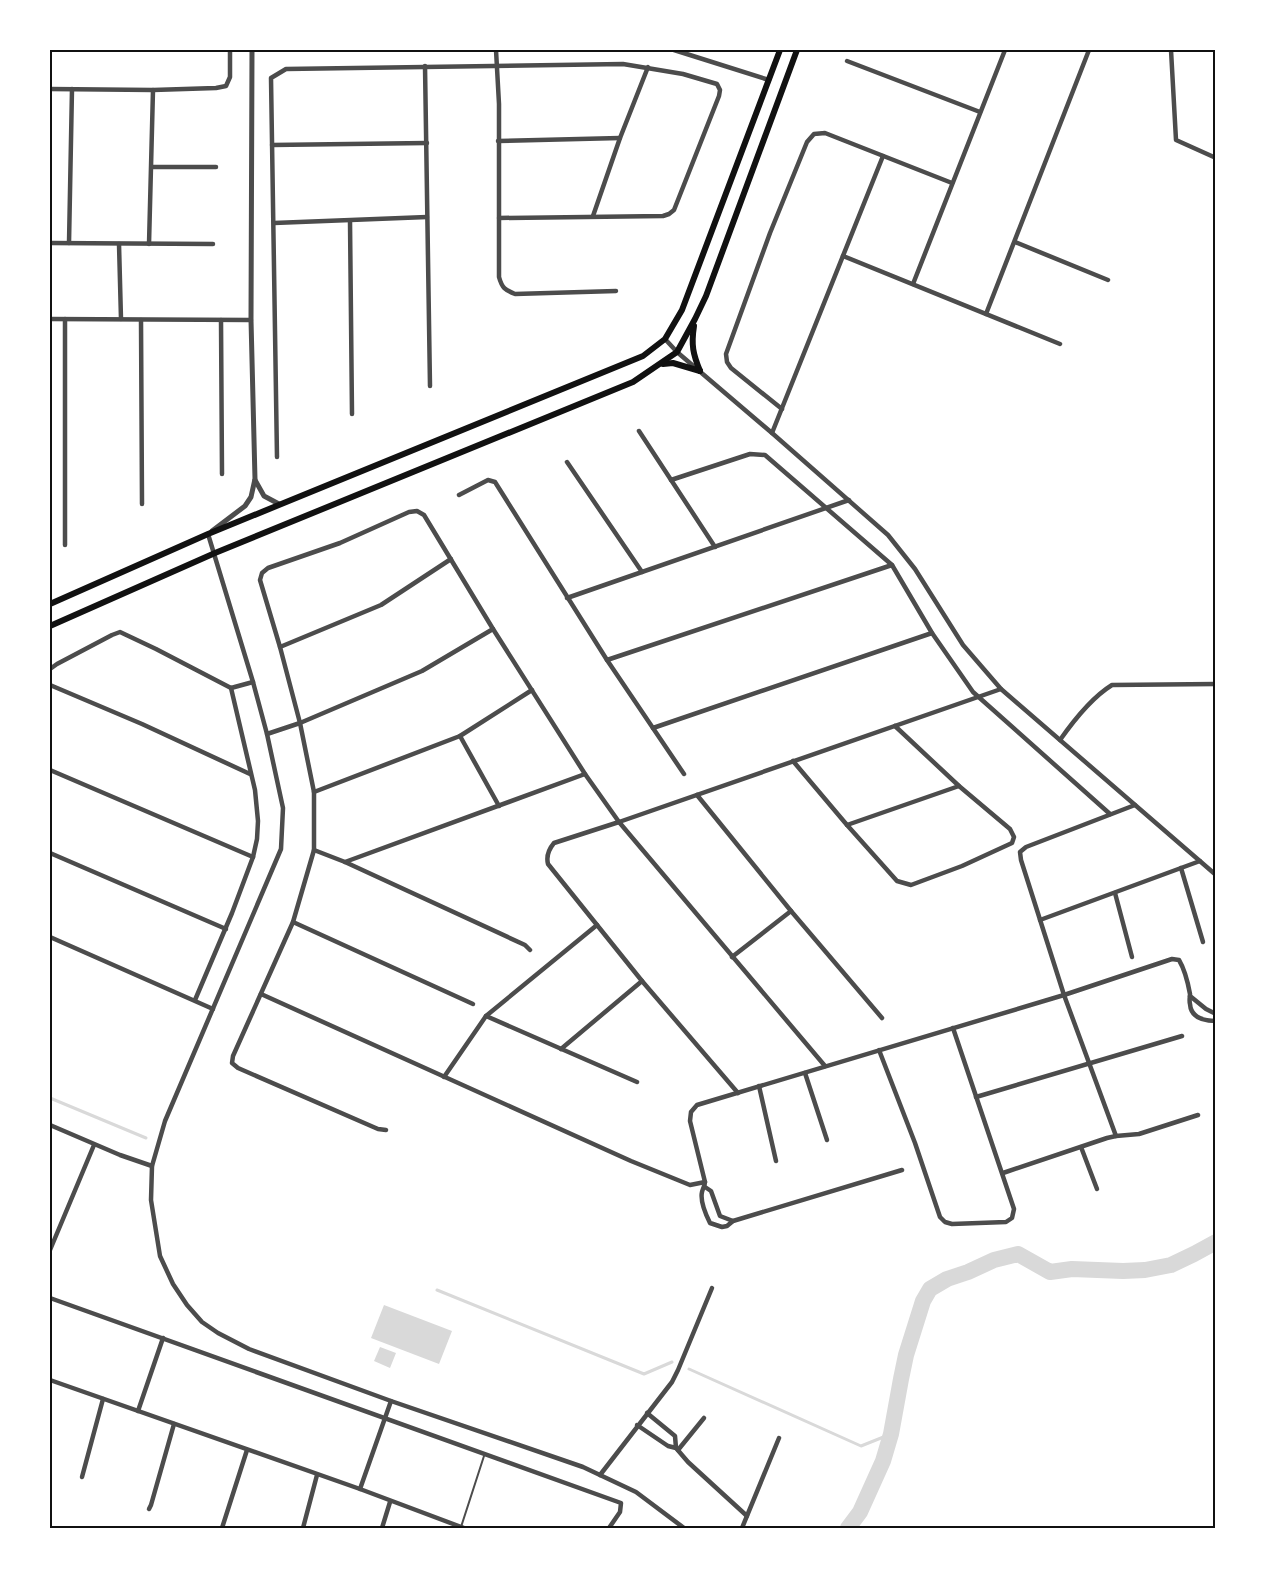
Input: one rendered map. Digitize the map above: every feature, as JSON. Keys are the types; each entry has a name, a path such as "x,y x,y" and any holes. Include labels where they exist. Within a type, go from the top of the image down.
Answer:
{"main road":[{"path":"50,604 279,504 643,356 665,339 682,310 780,50"},
{"path":"50,626 215,553 633,382 677,352 706,296 797,50"},
{"path":"695,319 693,355 700,371"},
{"path":"660,364 673,363 700,371"}],"street":[{"path":"50,89 153,90 226,86 230,77 230,50"},
{"path":"252,50 251,320 255,479 251,497 245,506 208,534 267,734 283,808 281,849 165,1121 152,1166 151,1200 160,1256 173,1284 187,1305 202,1322 218,1333 249,1349 582,1467 636,1492 684,1528"},
{"path":"495,50 499,278 501,285 506,291 515,294 616,291"},
{"path":"674,50 769,80"},
{"path":"913,284 1005,50"},
{"path":"986,314 1089,50"},
{"path":"1171,50 1176,140 1215,158"},
{"path":"848,61 980,112"},
{"path":"277,457 272,78 286,69 622,64 683,74 717,84 720,90 719,96 674,210 669,214 663,216 499,218"},
{"path":"426,66 430,386"},
{"path":"593,216 648,67"},
{"path":"69,243 72,89"},
{"path":"149,244 153,90"},
{"path":"782,409 731,368 726,354 807,142 814,134 825,133 952,183"},
{"path":"498,141 620,138"},
{"path":"272,145 426,143"},
{"path":"772,433 884,156"},
{"path":"152,167 216,167"},
{"path":"274,223 427,217"},
{"path":"350,221 352,414"},
{"path":"1015,242 1108,280"},
{"path":"50,243 213,244"},
{"path":"119,244 121,319"},
{"path":"843,256 1059,344"},
{"path":"50,319 251,320"},
{"path":"65,319 65,545"},
{"path":"141,320 142,504"},
{"path":"221,320 222,474"},
{"path":"665,339 677,352 888,535 915,569 963,645 1001,688 1215,875"},
{"path":"639,431 715,547"},
{"path":"671,480 750,454 765,455 892,565 932,633 978,697 1110,814"},
{"path":"567,462 642,572"},
{"path":"255,479 264,496 279,504"},
{"path":"459,495 488,480 495,482 607,660 684,774"},
{"path":"567,598 849,500"},
{"path":"386,1130 378,1129 238,1068 232,1063 233,1056 293,922 314,850 314,792 300,723 260,580 262,573 268,568 340,543 409,512 417,511 424,514 493,629 585,774 619,822 825,1066"},
{"path":"280,647 381,605 451,559"},
{"path":"607,660 892,565"},
{"path":"267,734 300,723 422,671 493,629"},
{"path":"50,669 120,632 231,688 253,682"},
{"path":"653,728 932,633"},
{"path":"1060,740 1073,721 1102,691 1112,685 1215,684"},
{"path":"50,685 250,774"},
{"path":"195,1000 226,929 253,857 258,822 255,790 231,688"},
{"path":"738,1093 642,981 548,864 550,848 554,843 795,763 1001,688"},
{"path":"314,792 460,736 532,690"},
{"path":"795,763 846,825 897,881 911,885 962,866 1012,843 1014,837 1010,829 959,786 895,726"},
{"path":"460,736 499,806"},
{"path":"50,770 253,857"},
{"path":"345,862 585,774"},
{"path":"846,825 959,786"},
{"path":"697,795 882,1018"},
{"path":"1116,1136 1064,994 1020,852 1026,847 1135,805"},
{"path":"314,850 525,945 530,950"},
{"path":"50,853 226,929"},
{"path":"1040,920 1200,861"},
{"path":"1181,868 1203,942"},
{"path":"1115,892 1131,957"},
{"path":"732,957 791,911"},
{"path":"293,922 473,1004"},
{"path":"444,1077 486,1016 597,925"},
{"path":"50,937 213,1009"},
{"path":"733,1221 720,1216 711,1191 705,1184 690,1121 691,1112 697,1105 1172,959 1179,960 1183,966 1193,1014 1199,1019 1215,1021"},
{"path":"561,1049 642,981"},
{"path":"261,994 631,1161 690,1185 705,1184"},
{"path":"1190,996 1215,1014"},
{"path":"486,1016 637,1082"},
{"path":"879,1050 915,1143 940,1218 952,1224 1006,1222 1012,1218 1014,1209 953,1028"},
{"path":"976,1098 1182,1036"},
{"path":"805,1072 827,1140"},
{"path":"759,1086 776,1161"},
{"path":"1003,1173 1116,1136 1139,1134 1198,1115"},
{"path":"50,1125 94,1145 152,1166"},
{"path":"50,1250 94,1145"},
{"path":"1081,1147 1097,1189"},
{"path":"705,1184 702,1192 710,1223 723,1227 733,1221 902,1170"},
{"path":"600,1475 672,1382 712,1288"},
{"path":"50,1298 621,1503 620,1512 609,1528"},
{"path":"138,1411 163,1338"},
{"path":"50,1380 462,1528"},
{"path":"82,1478 103,1399"},
{"path":"360,1490 391,1401"},
{"path":"647,1413 675,1436 677,1449"},
{"path":"677,1449 704,1418"},
{"path":"148,1509 152,1505 174,1424"},
{"path":"637,1425 668,1446 677,1449 747,1516"},
{"path":"742,1528 779,1438"},
{"path":"222,1528 247,1450"},
{"path":"303,1528 317,1475"},
{"path":"382,1528 390,1502"}],"lane":[{"path":"462,1528 484,1454"}],"shaded area":[{"path":"384,1305 452,1331 439,1364 371,1338"},
{"path":"380,1347 396,1353 390,1368 374,1361"}],"waterway":[{"path":"50,1098 146,1138"},
{"path":"848,1528 860,1512 883,1461 891,1434 906,1355 923,1301 930,1289 947,1279 994,1260 1018,1254 1050,1272 1072,1269 1145,1270 1171,1265 1216,1242"},
{"path":"437,1290 644,1374 672,1362"},
{"path":"689,1369 861,1446 891,1434"}]}
